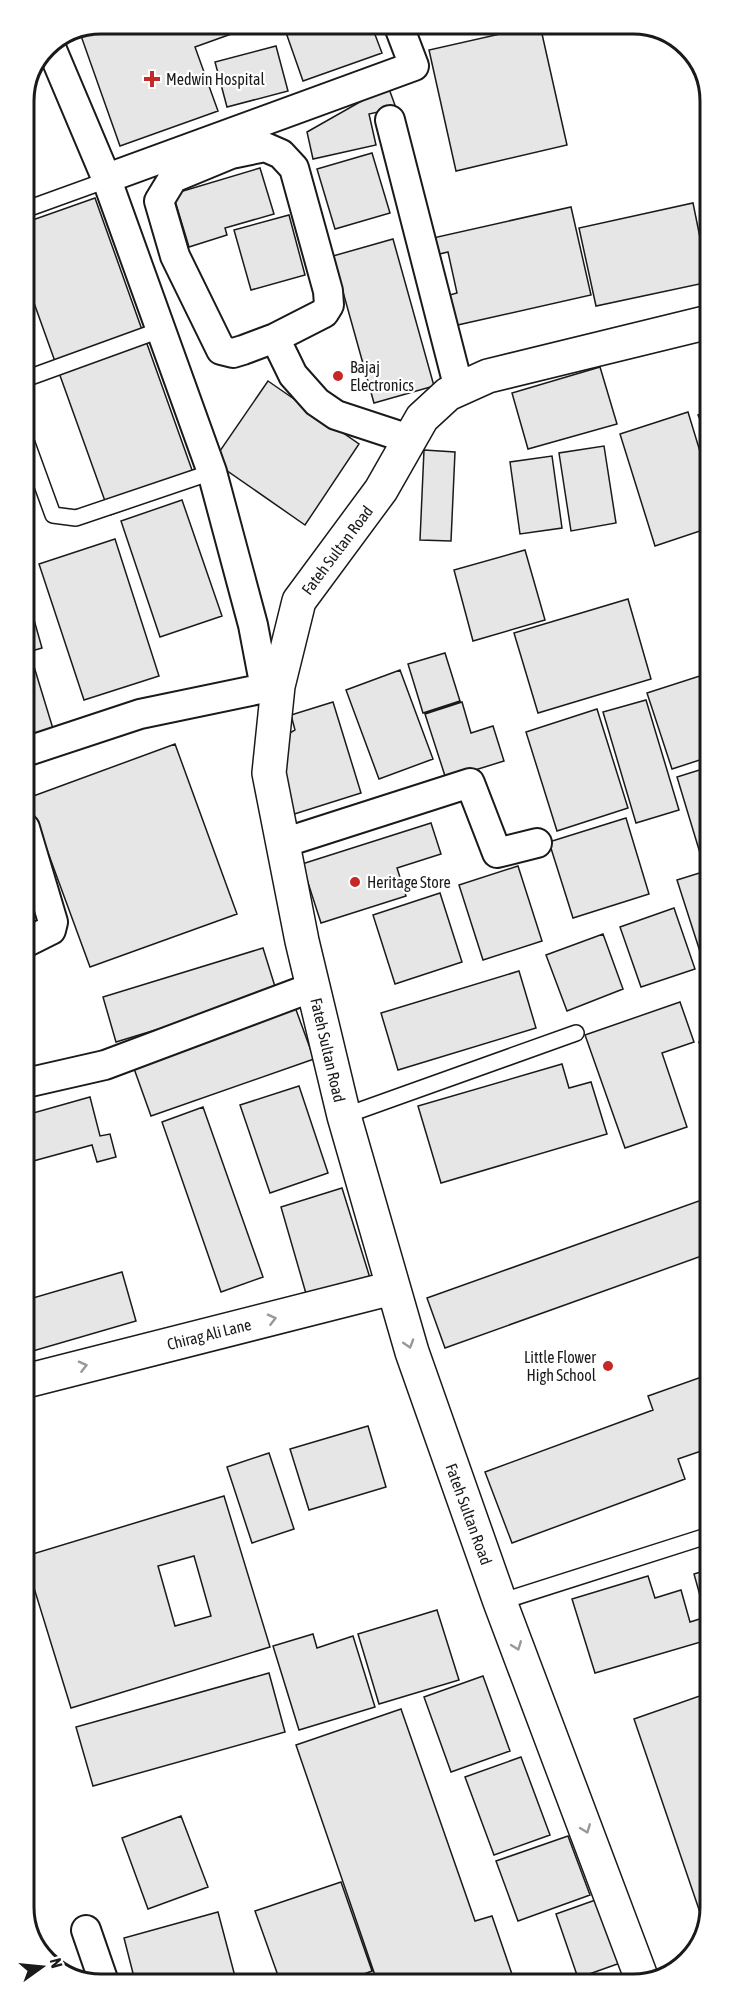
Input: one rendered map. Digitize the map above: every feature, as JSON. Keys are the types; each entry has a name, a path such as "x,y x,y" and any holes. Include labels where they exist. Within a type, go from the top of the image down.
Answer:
{"street":[{"path":"106,180 414,66 402,35"},
{"path":"35,749 140,714 272,687 212,472 106,180 54,54"},
{"path":"390,120 459,389"},
{"path":"265,147 281,154 294,168 328,291 329,305 324,313 275,338 233,353 221,350 175,256 159,201 173,178 231,154 265,147"},
{"name":"Fateh Sultan Road","path":"640,1974 500,1602 412,1352 392,1288 344,1116 302,941 269,773 272,687 299,601 381,490 422,417 448,394 488,376 700,324"},
{"path":"275,338 293,375 317,402 336,415 410,439"},
{"path":"283,843 470,783 497,853 537,843"},
{"path":"35,860 53,922 51,930 35,938"},
{"path":"34,1081 105,1065 313,987"},
{"name":"Chirag Ali Lane","path":"34,1379 392,1288"},
{"path":"86,1930 101,1974"}],"lane":[{"path":"35,206 106,180"},
{"path":"35,376 160,330"},
{"path":"35,465 53,515 76,518 212,472"},
{"path":"344,1116 576,1033"},
{"path":"500,1602 700,1538"}],"building":[{"name":"Medwin Hospital","path":"101,34 231,34 195,47 218,111 120,146 82,38"},
{"name":"Medwin Hospital","path":"287,34 375,35 382,53 303,81"},
{"path":"497,35 542,35 567,145 456,171 429,50"},
{"path":"276,46 288,91 227,107 215,62"},
{"path":"388,86 396,108 369,114 376,145 313,159 307,132"},
{"path":"372,153 390,213 335,229 317,169"},
{"path":"260,168 274,214 225,228 227,235 189,247 173,194"},
{"path":"95,198 197,484 110,515 35,305 35,219"},
{"path":"693,203 700,238 700,284 596,306 579,228"},
{"path":"571,207 591,295 453,326 446,296 457,293 448,252 427,257 424,240"},
{"path":"289,215 305,275 251,290 234,230"},
{"path":"393,239 434,386 374,403 333,256"},
{"path":"600,367 617,424 528,449 512,393"},
{"path":"268,381 359,444 305,525 213,461"},
{"path":"688,412 700,451 700,531 655,546 620,434"},
{"path":"604,446 616,523 571,531 559,453"},
{"path":"424,450 455,452 451,541 420,540"},
{"path":"552,456 562,528 520,534 510,462"},
{"path":"182,500 222,616 160,637 121,521"},
{"path":"115,539 159,676 84,700 39,564"},
{"path":"525,550 545,620 473,641 454,570"},
{"path":"628,599 651,679 538,713 514,633"},
{"path":"35,622 42,648 35,650"},
{"path":"445,653 460,701 423,713 408,664"},
{"path":"35,669 54,732 35,738"},
{"path":"400,670 433,759 379,779 346,690"},
{"path":"700,676 700,760 672,769 647,693"},
{"path":"646,700 679,810 636,823 603,712"},
{"path":"333,702 361,793 288,816 280,739 295,730 291,715"},
{"path":"462,702 471,733 493,726 504,761 446,779 425,714"},
{"path":"597,709 628,808 557,831 526,732"},
{"path":"175,744 237,914 90,967 35,816 35,796"},
{"path":"700,770 700,853 677,777"},
{"path":"626,818 649,894 573,918 549,842"},
{"name":"Heritage Store","path":"431,823 441,854 397,868 406,896 321,923 302,864"},
{"path":"518,866 542,941 483,960 459,885"},
{"path":"700,873 700,952 677,880"},
{"path":"35,889 41,912 35,914"},
{"path":"440,893 462,962 395,984 373,915"},
{"path":"674,908 695,969 641,987 620,927"},
{"path":"603,934 623,989 567,1011 546,955"},
{"path":"263,948 277,993 116,1042 103,997"},
{"path":"519,971 536,1028 398,1070 381,1013"},
{"path":"680,1002 694,1042 662,1053 687,1127 625,1148 585,1035"},
{"path":"295,1007 314,1059 151,1116 132,1063"},
{"path":"562,1064 569,1088 591,1082 607,1134 441,1183 418,1106"},
{"path":"299,1086 328,1173 270,1193 240,1105"},
{"path":"90,1097 100,1136 110,1134 116,1157 97,1162 92,1145 34,1161 34,1113"},
{"path":"203,1107 263,1277 221,1292 162,1122"},
{"path":"342,1188 370,1278 307,1297 281,1207"},
{"name":"Little Flower High School","path":"700,1201 700,1257 445,1348 427,1298"},
{"path":"122,1272 136,1321 34,1351 34,1298"},
{"name":"Little Flower High School","path":"700,1378 700,1451 678,1459 685,1479 512,1543 485,1472 653,1410 648,1396"},
{"path":"368,1426 386,1487 309,1510 290,1449"},
{"path":"269,1453 294,1529 252,1543 227,1467"},
{"path":"224,1496 270,1647 71,1708 34,1589 34,1554","holes":["194,1556 211,1616 175,1626 158,1566"]},
{"path":"700,1572 700,1596 694,1574"},
{"path":"648,1576 655,1598 681,1590 690,1622 700,1619 700,1642 595,1673 572,1599"},
{"path":"437,1610 459,1680 379,1704 358,1634"},
{"path":"313,1634 317,1648 353,1636 375,1707 299,1730 273,1646"},
{"path":"269,1673 285,1732 93,1786 76,1727"},
{"path":"483,1676 510,1751 451,1772 424,1697"},
{"path":"700,1696 700,1912 634,1719"},
{"path":"401,1709 475,1921 492,1916 512,1974 375,1974 296,1745"},
{"path":"521,1757 550,1835 494,1855 465,1777"},
{"path":"181,1816 208,1887 148,1909 122,1838"},
{"path":"568,1836 590,1895 518,1921 496,1861"},
{"path":"341,1882 372,1971 364,1974 277,1974 255,1911"},
{"path":"601,1898 623,1962 589,1974 577,1974 556,1914"},
{"path":"218,1912 234,1974 133,1974 124,1938"}],"place":[{"name":"Medwin Hospital","path":"152,79"},
{"name":"Bajaj Electronics","path":"338,376"},
{"name":"Heritage Store","path":"355,882"},
{"name":"Little Flower High School","path":"608,1366"}]}
